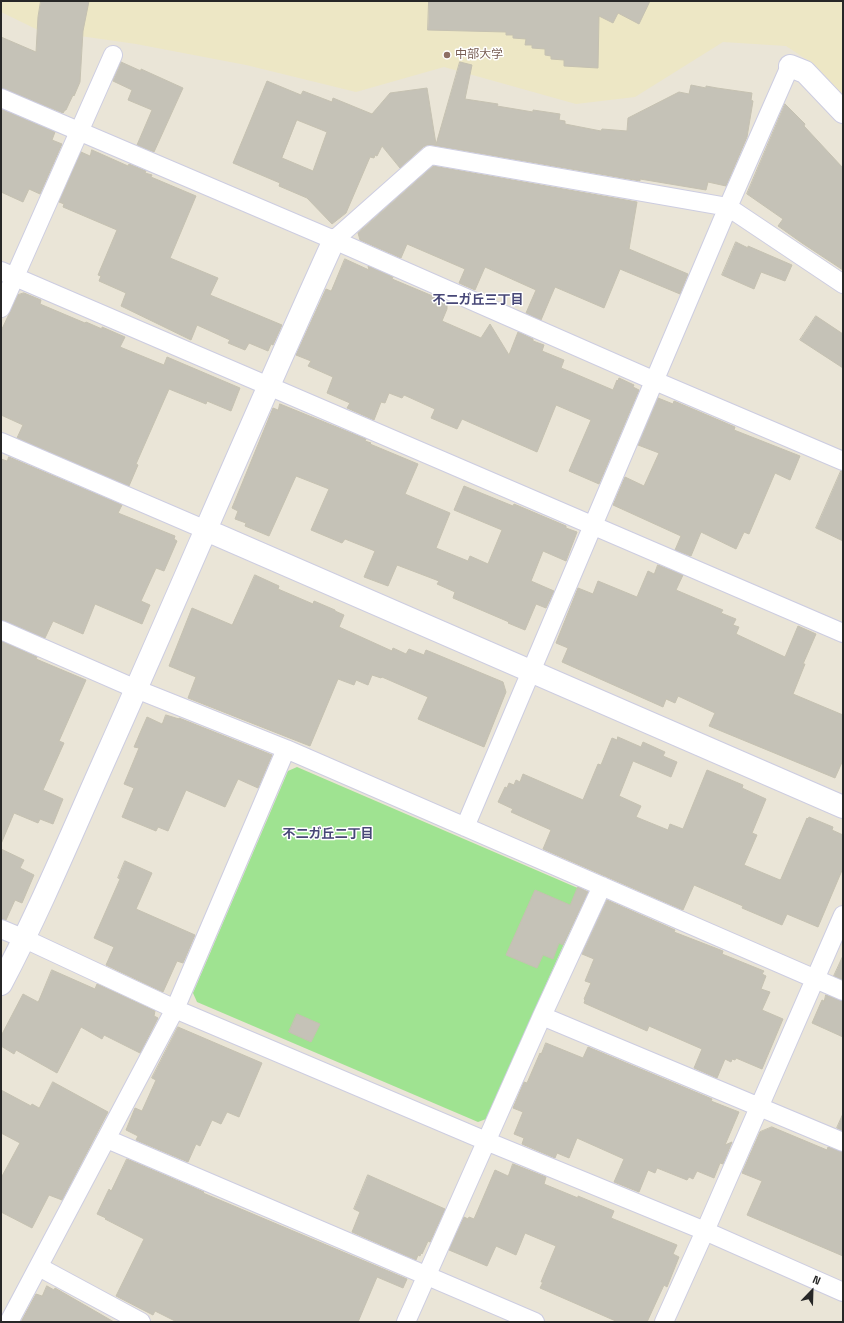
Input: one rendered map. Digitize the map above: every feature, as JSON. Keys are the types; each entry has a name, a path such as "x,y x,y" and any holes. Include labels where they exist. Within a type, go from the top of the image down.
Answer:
{"street":[{"path":"1,308 8,274 79,131 114,55"},
{"path":"465,827 533,671 593,525 728,207 790,66 805,72 843,112"},
{"path":"1,98 334,240 655,381 843,461"},
{"path":"1,984 24,939 136,689 268,386 334,240 430,155 728,207 843,284"},
{"path":"8,274 843,633"},
{"path":"1,442 533,671 843,807"},
{"path":"1,630 136,689 286,749 843,991"},
{"path":"9,1322 108,1139 175,1009 286,749"},
{"path":"406,1322 542,1016 602,886"},
{"path":"664,1322 843,915"},
{"path":"1,929 175,1009 486,1141 705,1231 843,1292"},
{"path":"542,1016 843,1142"},
{"path":"108,1139 535,1322"},
{"path":"39,1267 141,1322"}],"shaded area":[{"name":"中部大学","path":"1,1 843,1 843,99 812,63 786,46 723,42 635,97 576,104 444,67 356,92 246,65 136,44 38,30 1,12"}],"green space":[{"path":"297,767 580,889 584,899 486,1119 478,1122 197,1002 193,993 288,771"}],"building":[{"path":"41,1 89,1 83,31 80,82 74,96 73,95 63,113 1,88 1,37 36,52 38,17"},
{"path":"429,1 650,1 639,24 618,13 613,23 599,16 598,68 564,66 564,60 551,59 551,56 545,55 545,49 532,48 532,45 525,45 526,39 513,38 513,35 506,35 506,32 428,30"},
{"path":"121,62 141,71 141,69 183,88 154,152 137,145 152,110 128,100 132,90 113,81"},
{"path":"460,62 472,65 465,99 498,104 497,106 533,112 533,110 560,114 559,120 565,121 565,124 601,131 602,129 627,131 628,118 679,92 689,94 691,85 752,93 751,100 753,101 747,137 726,186 708,182 706,190 640,179 640,181 432,145 423,147 400,168 382,146 377,156 375,155 374,158 370,157 346,213 332,224 307,198 279,186 280,183 233,163 267,81 301,95 303,91 332,102 333,98 372,114 390,93 427,88 436,144","holes":["297,120 327,132 313,171 282,158"]},
{"path":"785,104 805,124 804,126 843,168 843,270 778,226 783,219 747,194"},
{"path":"1,109 55,132 52,140 62,144 40,194 29,189 23,202 1,192"},
{"path":"92,150 128,166 129,164 146,171 145,173 152,175 151,177 196,196 170,258 218,278 210,295 282,325 273,345 271,344 268,351 249,343 245,350 228,343 230,340 197,325 191,340 121,306 126,293 99,281 101,276 98,275 117,230 63,207 64,204 59,202 81,152 90,156"},
{"path":"433,166 637,202 629,249 688,274 680,294 620,269 604,308 555,287 541,320 526,313 536,290 485,267 475,290 459,283 465,269 407,244 401,258 360,240 358,233"},
{"path":"736,242 792,265 785,281 761,272 754,289 722,275"},
{"path":"345,259 369,270 368,266 393,277 392,279 447,302 447,309 442,321 481,338 490,324 509,355 518,332 533,339 533,341 544,345 542,351 564,360 561,368 613,390 619,378 634,385 633,387 639,390 599,484 569,471 591,420 556,405 537,452 462,419 457,429 431,418 435,409 404,395 402,398 389,393 385,403 381,402 374,420 347,408 350,403 327,393 333,377 308,366 311,361 296,355 326,289 331,291"},
{"path":"24,293 41,300 40,304 85,323 86,322 102,329 102,327 125,337 120,347 164,365 167,357 240,388 231,411 207,401 206,404 169,389 136,464 138,465 129,486 17,438 23,425 1,415 1,331 18,295"},
{"path":"816,316 843,334 843,368 800,340"},
{"path":"658,398 673,404 674,401 735,427 734,430 800,456 790,480 775,473 749,534 744,532 736,549 701,532 691,556 675,550 681,536 613,505 625,477 644,486 659,453 638,445"},
{"path":"280,404 366,439 365,441 371,443 370,444 418,464 405,494 450,513 436,548 468,561 470,556 488,564 502,530 454,510 464,486 513,506 514,504 577,532 566,561 543,551 531,581 554,591 546,608 536,604 525,630 453,598 455,592 437,584 439,581 397,565 388,586 364,577 375,551 345,539 342,543 311,530 329,489 296,476 269,536 245,526 246,523 235,519 238,511 232,508 273,408 278,410"},
{"path":"9,457 122,505 118,513 175,536 174,539 177,541 164,571 156,568 141,601 150,605 142,624 95,604 83,634 53,621 45,638 1,620 1,459 7,461"},
{"path":"841,471 843,471 843,541 816,528"},
{"path":"658,565 683,575 676,590 723,610 721,613 736,619 733,625 739,627 736,634 785,657 798,626 816,634 803,664 805,664 793,694 843,715 843,760 835,778 709,726 715,713 678,696 675,703 666,699 663,707 562,662 568,648 556,643 578,588 593,594 598,581 637,597 648,571 654,574"},
{"path":"255,575 279,586 278,589 313,604 314,601 335,610 344,615 339,627 392,651 393,648 406,654 409,649 424,655 426,650 503,682 506,692 484,747 418,719 428,697 382,677 372,675 368,685 356,680 354,685 338,679 310,746 188,698 196,677 169,666 192,608 232,625"},
{"path":"1,641 37,657 36,659 86,680 59,741 64,743 43,790 63,799 53,824 40,819 38,823 14,813 1,844"},
{"path":"166,715 179,718 272,755 258,788 238,779 225,807 186,790 168,831 158,827 156,831 122,817 134,788 124,784 139,748 134,747 140,733 147,717 162,724"},
{"path":"618,737 641,747 643,742 665,752 663,756 677,762 671,777 633,761 619,796 641,806 636,817 668,830 670,824 683,829 707,770 743,785 742,788 766,799 752,833 757,835 744,865 780,880 807,818 808,819 809,817 833,827 832,830 843,835 843,868 818,927 787,914 782,925 694,885 683,910 543,849 551,830 511,812 513,809 498,802 505,787 507,788 509,783 514,785 516,780 520,782 523,774 583,800 598,764 601,765 612,738 617,740"},
{"path":"1,849 24,860 20,868 34,875 22,903 15,900 6,920 1,919"},
{"path":"125,861 152,873 136,909 195,935 183,963 177,961 163,992 106,965 114,947 94,938 120,879 118,878"},
{"path":"578,887 588,892 563,945 559,943 553,959 543,955 537,968 506,955 535,890 570,905"},
{"path":"607,900 675,930 674,932 723,951 722,954 764,971 762,974 766,976 761,989 770,992 762,1010 783,1019 762,1069 736,1058 735,1060 732,1059 731,1062 725,1059 717,1078 694,1068 702,1049 649,1026 647,1031 584,1003 584,999 591,983 585,981 594,959 582,954"},
{"path":"843,956 843,980 834,976"},
{"path":"52,970 95,989 97,984 155,1011 154,1016 158,1018 140,1053 104,1035 102,1039 81,1027 57,1073 16,1050 14,1054 1,1046 1,1036 23,994 38,1002"},
{"path":"826,995 843,1001 843,1037 812,1023 822,1000 824,1001"},
{"path":"297,1014 320,1024 311,1042 289,1032"},
{"path":"178,1027 262,1063 239,1117 227,1112 221,1124 212,1120 200,1146 196,1144 188,1162 136,1140 138,1136 126,1130 135,1108 142,1111 156,1080 152,1078"},
{"path":"546,1043 583,1058 588,1047 712,1099 711,1101 739,1112 725,1145 732,1142 723,1164 720,1163 714,1178 697,1171 693,1179 689,1177 687,1180 657,1168 655,1173 648,1170 639,1192 614,1182 624,1159 577,1138 569,1158 557,1153 555,1158 522,1144 524,1138 514,1134 523,1112 513,1108 524,1082 527,1083"},
{"path":"53,1082 108,1112 62,1200 49,1195 32,1228 1,1212 1,1178 20,1143 1,1133 1,1090 31,1106 32,1104 39,1108"},
{"path":"843,1114 843,1131 837,1128"},
{"path":"772,1127 827,1150 828,1147 843,1152 843,1256 747,1215 762,1181 742,1173 760,1132"},
{"path":"127,1159 204,1192 203,1193 407,1279 403,1288 377,1277 358,1322 177,1322 155,1311 153,1315 116,1296 144,1239 97,1214 109,1189 111,1191"},
{"path":"513,1164 546,1177 544,1184 614,1211 611,1218 677,1245 673,1254 679,1257 667,1287 664,1285 647,1322 618,1322 540,1288 543,1282 541,1282 556,1246 525,1233 516,1255 496,1246 487,1266 449,1250 464,1217 474,1219 495,1170 508,1176"},
{"path":"368,1175 445,1209 430,1242 428,1241 422,1254 421,1253 420,1256 418,1255 416,1260 352,1232 360,1212 354,1209"},
{"path":"47,1286 54,1290 55,1288 114,1322 21,1322 36,1294 42,1296"}],"place":[{"name":"中部大学","path":"447,55"}],"district":[{"name":"不二ガ丘三丁目","path":"478,300"},
{"name":"不二ガ丘二丁目","path":"328,834"}]}
